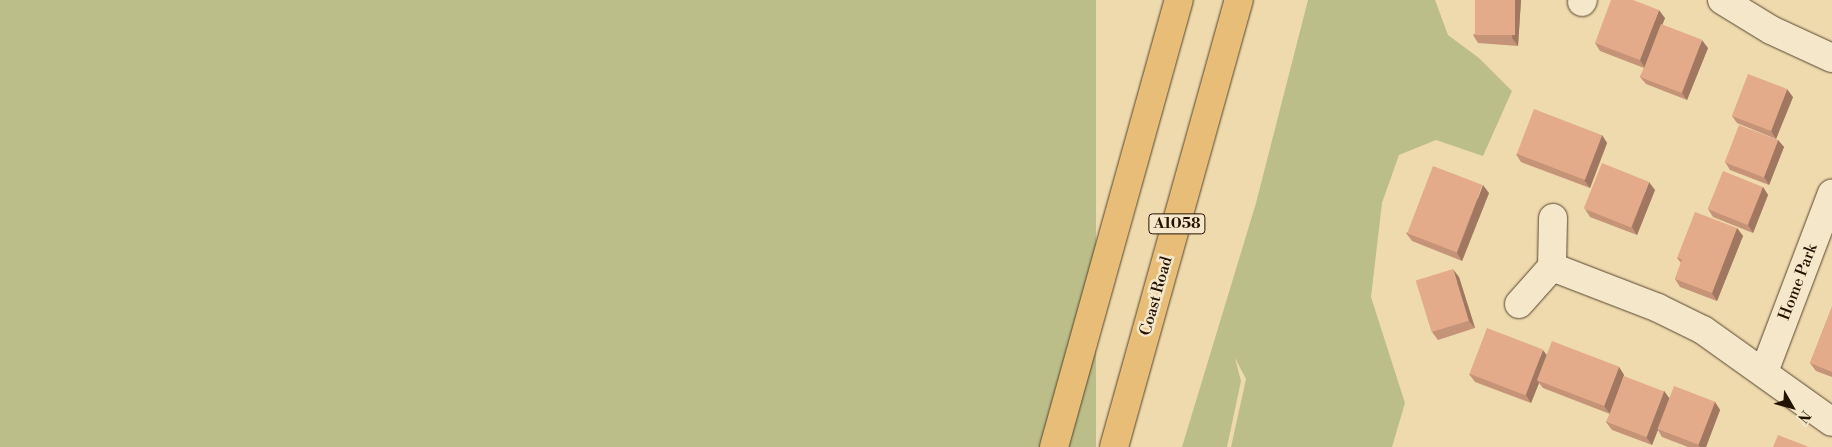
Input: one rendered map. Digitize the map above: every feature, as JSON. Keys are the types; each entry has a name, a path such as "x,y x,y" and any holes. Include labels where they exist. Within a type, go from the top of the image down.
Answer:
{"highway":[{"path":"1054,447 1179,0"},
{"name":"Coast Road","path":"1114,447 1239,0"}],"street":[{"path":"1722,0 1771,30 1832,58"},
{"name":"Home Park","path":"1764,372 1832,193"},
{"path":"1519,304 1552,267 1553,218"},
{"path":"1552,267 1680,317 1764,372 1832,422"}],"green space":[{"path":"0,0 1096,0 1096,447 0,447"},
{"path":"1308,0 1435,0 1448,35 1479,58 1512,91 1483,156 1436,140 1399,155 1382,203 1371,297 1405,403 1392,447 1231,447 1246,379 1235,358 1241,381 1227,447 1182,447 1256,203"}],"building":[{"path":"1475,0 1515,0 1515,35 1475,35"},
{"path":"1611,0 1633,0 1659,10 1640,60 1595,43"},
{"path":"1661,24 1702,40 1682,93 1641,77"},
{"path":"1748,74 1787,89 1771,131 1732,116"},
{"path":"1534,109 1602,135 1585,180 1517,154"},
{"path":"1739,125 1778,140 1764,177 1725,162"},
{"path":"1602,163 1649,182 1631,228 1584,208"},
{"path":"1433,166 1482,185 1457,252 1407,233"},
{"path":"1723,171 1763,187 1748,225 1708,209"},
{"path":"1695,212 1737,228 1712,293 1675,279 1682,259 1677,258"},
{"path":"1453,269 1469,321 1431,332 1416,280"},
{"path":"1832,307 1832,372 1810,363"},
{"path":"1487,328 1543,350 1525,395 1469,374"},
{"path":"1552,341 1619,367 1604,406 1537,380"},
{"path":"1624,376 1664,391 1647,437 1606,422"},
{"path":"1674,386 1715,402 1699,445 1658,429"},
{"path":"1778,435 1809,447 1773,447"}]}
